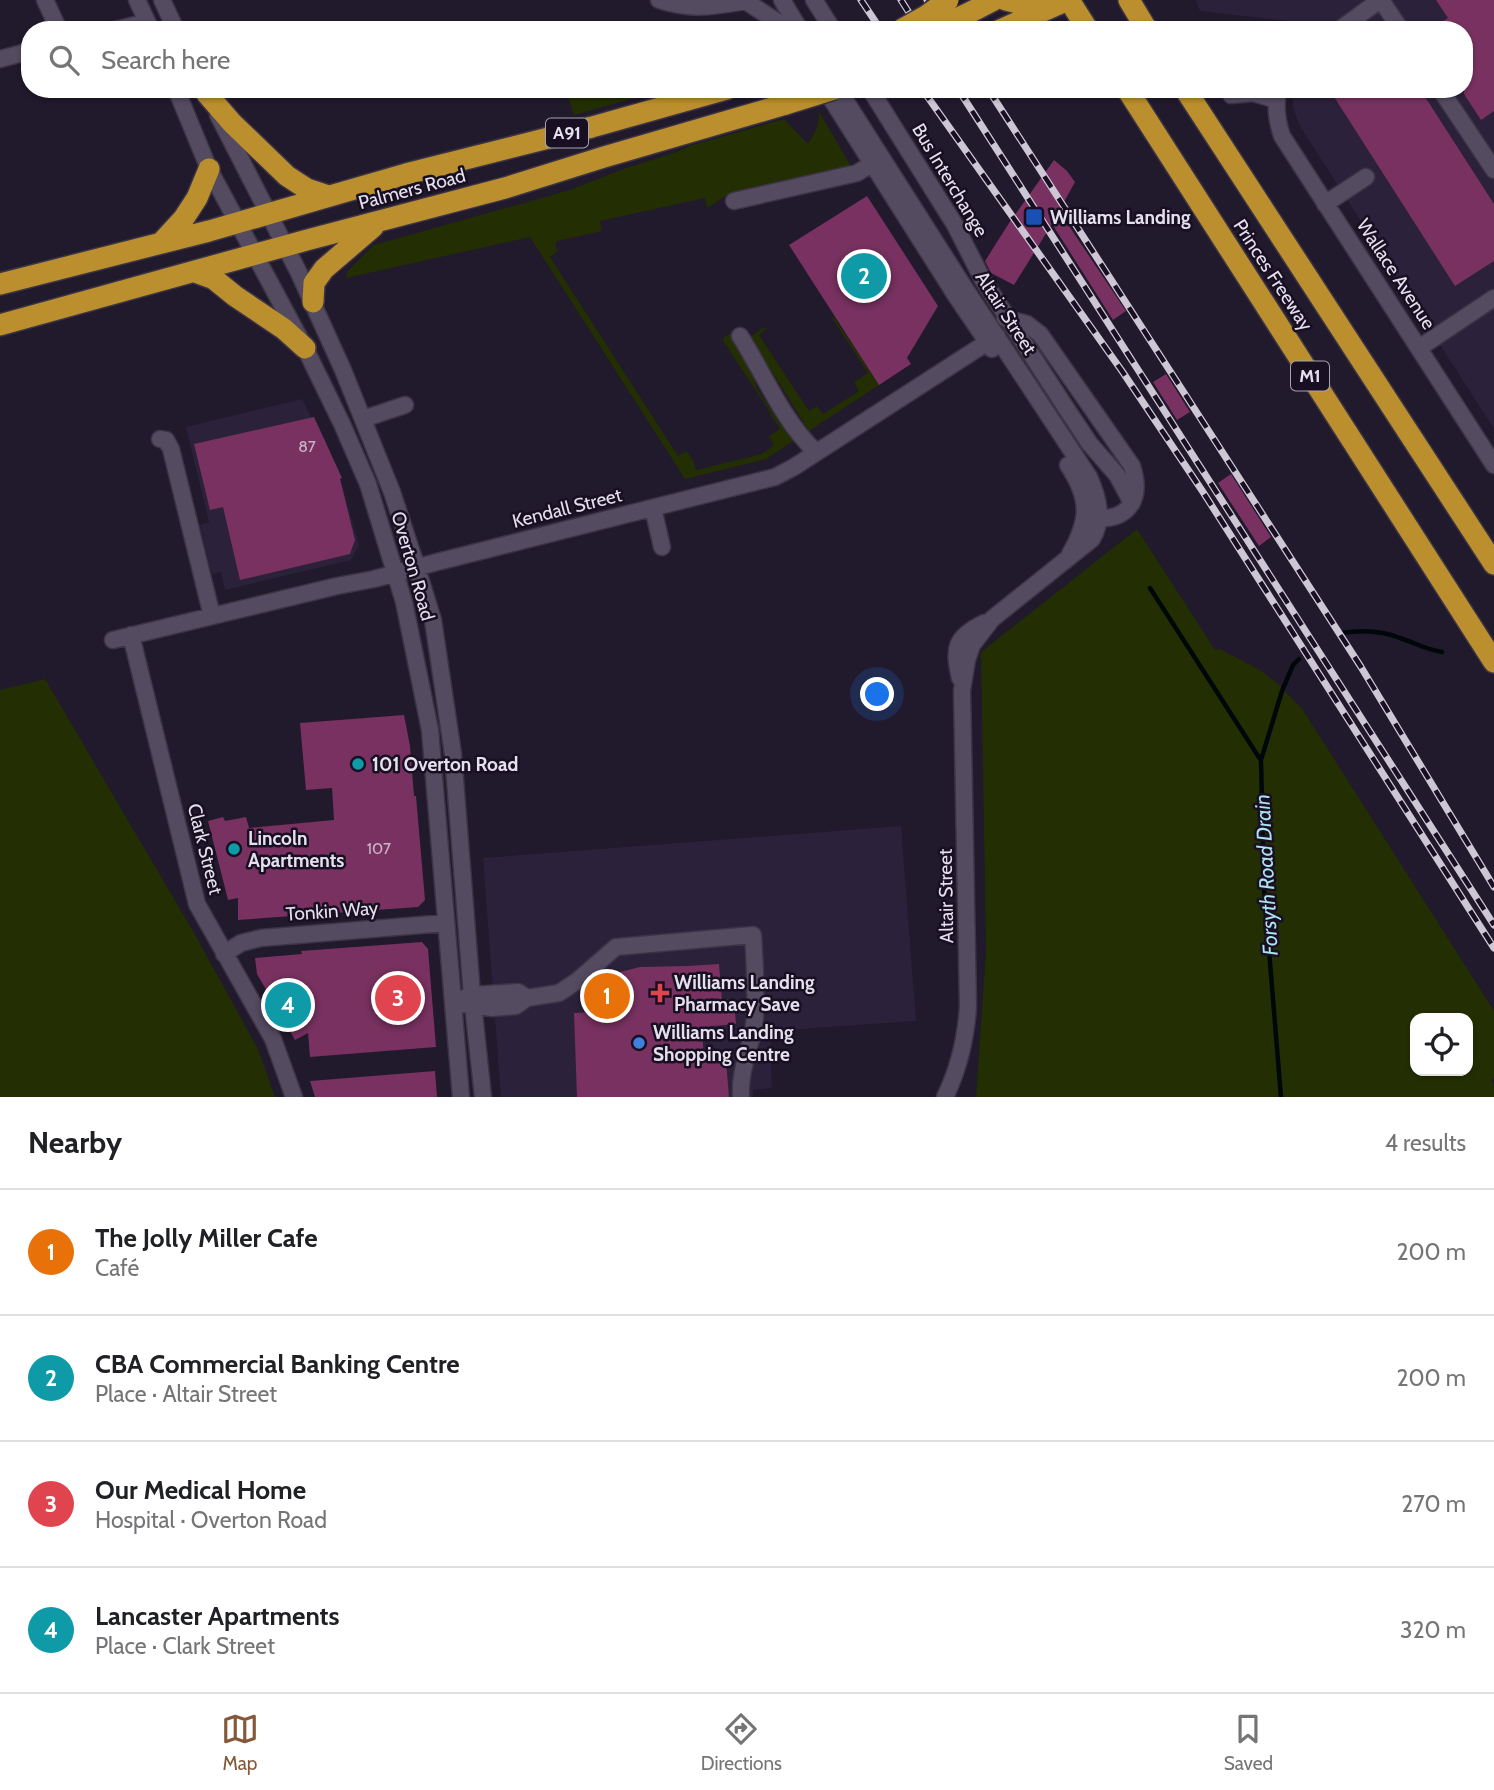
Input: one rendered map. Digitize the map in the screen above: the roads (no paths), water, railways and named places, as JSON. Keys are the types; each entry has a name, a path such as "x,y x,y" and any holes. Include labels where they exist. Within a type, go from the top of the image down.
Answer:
{"highway":[{"path":"917,21 948,0"},
{"path":"951,21 994,0"},
{"path":"1006,0 1038,3 1066,1"},
{"path":"1129,0 1142,21"},
{"path":"1020,21 1066,1"},
{"path":"1066,1 1081,21"},
{"path":"211,98 232,123 287,176 307,189 328,196"},
{"name":"Palmers Road","path":"0,284 237,223 406,174 695,98"},
{"name":"Palmers Road","path":"0,325 505,188 604,156 806,98"},
{"name":"Princes Freeway","path":"1132,98 1494,662"},
{"name":"Princes Freeway","path":"1191,98 1494,564"},
{"path":"161,243 184,218 197,198 209,169"},
{"path":"313,302 314,283 324,269 377,223"},
{"path":"195,272 214,279 284,329 305,348"}],"street":[{"path":"45,0 55,21"},
{"path":"137,0 147,21"},
{"path":"162,0 172,21"},
{"path":"659,0 678,6 702,8 747,2 776,21"},
{"path":"782,0 795,21"},
{"path":"814,0 827,21"},
{"path":"1351,21 1380,0 1395,21"},
{"path":"0,59 21,53"},
{"name":"Overton Road","path":"180,98 209,169 305,348 342,424 368,484 396,574 406,610 430,730 461,1097"},
{"name":"Overton Road","path":"209,98 313,302 392,492 433,620 453,754 472,1001 483,1097"},
{"name":"Altair Street","path":"832,98 982,314 992,339"},
{"name":"Altair Street","path":"841,98 956,296 992,339 1097,494 1092,518 1096,531 1091,539 992,619 972,645 967,660 962,690 968,1006 963,1049 945,1097"},
{"name":"Bus Interchange","path":"876,98 955,225 983,280 1008,319"},
{"name":"Wallace Avenue","path":"1278,98 1278,121 1282,136 1494,465"},
{"path":"1446,98 1494,170"},
{"path":"734,201 857,173 877,161"},
{"path":"1325,204 1366,177"},
{"path":"1419,348 1494,299"},
{"path":"982,314 1027,324 1040,334 1132,466 1137,481 1132,503 1122,515 1112,519 1092,518"},
{"path":"740,336 796,430 816,452"},
{"name":"Kendall Street","path":"113,640 396,574 775,478 992,339"},
{"path":"757,362 770,375 808,434 816,452"},
{"path":"363,419 405,405"},
{"path":"160,439 166,440 171,449 212,616"},
{"path":"653,508 663,547"},
{"name":"Clark Street","path":"131,635 194,895 200,911 273,1039 294,1097"},
{"name":"Tonkin Way","path":"224,954 237,945 261,938 446,923"},
{"path":"453,1002 518,992 527,998 559,993 616,947 753,935 756,972 755,1018 740,1082 741,1097"}],"waterway":[{"path":"1150,588 1260,759"},
{"name":"Forsyth Road Drain","path":"1341,633 1386,633 1442,652"},
{"name":"Forsyth Road Drain","path":"1281,1097 1264,889 1261,760 1282,691 1293,665 1299,659"}],"railway":[{"path":"861,0 875,21"},
{"path":"901,0 914,21"},
{"path":"927,0 942,21"},
{"path":"928,98 1122,371 1203,492 1494,948"},
{"path":"964,98 1494,925"},
{"path":"994,98 1361,667 1494,887"}],"place":[{"name":"Williams Landing","path":"1034,217"},
{"name":"CBA Commercial Banking Centre","path":"864,276"},
{"name":"101 Overton Road","path":"358,764"},
{"name":"Lincoln Apartments","path":"234,849"},
{"name":"Williams Landing Pharmacy Save","path":"660,993"},
{"name":"The Jolly Miller Cafe","path":"607,996"},
{"name":"Our Medical Home","path":"398,998"},
{"name":"Lancaster Apartments","path":"288,1005"},
{"name":"Williams Landing Shopping Centre","path":"639,1043"}]}
